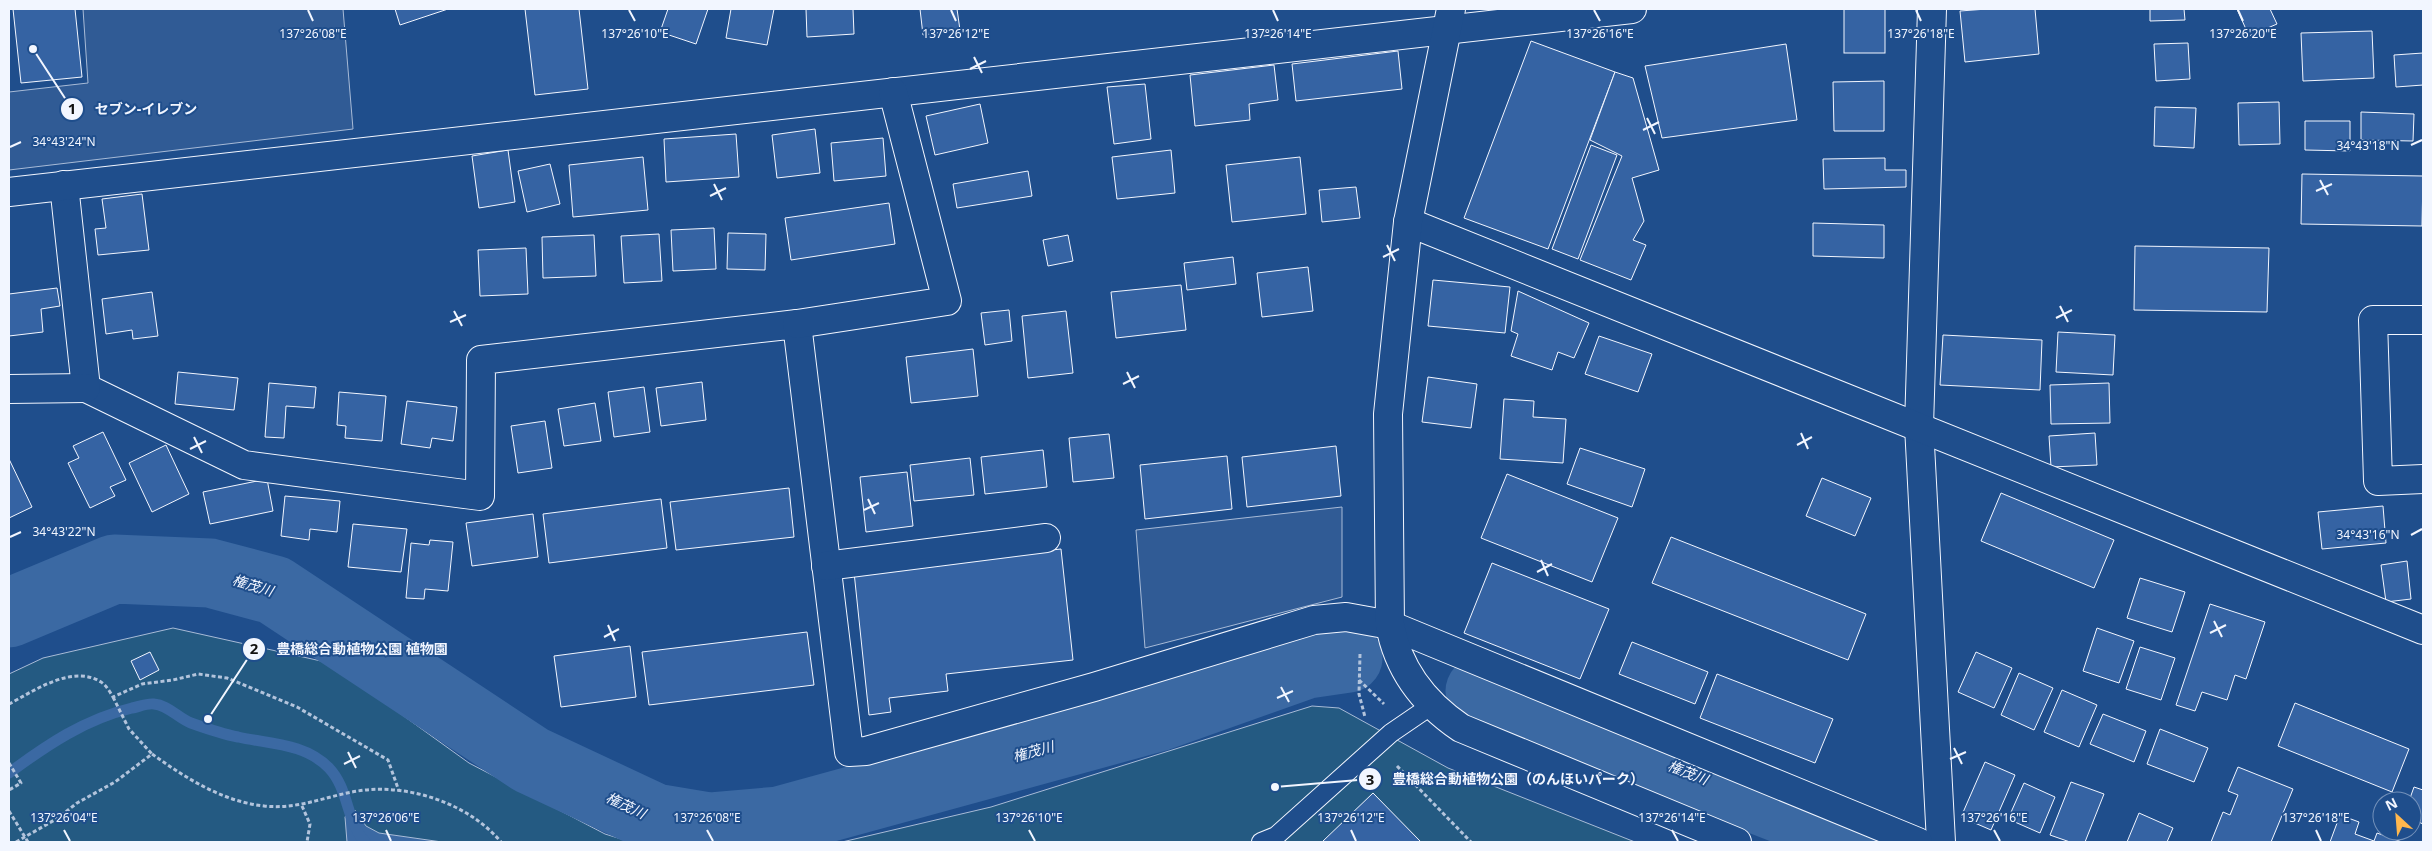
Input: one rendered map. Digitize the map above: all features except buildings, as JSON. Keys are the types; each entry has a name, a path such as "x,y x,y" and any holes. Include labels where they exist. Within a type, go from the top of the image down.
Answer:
{"street":[{"path":"9,192 892,92 1449,19 1632,9"},
{"path":"1932,9 1919,426 1941,842"},
{"path":"1449,19 1408,222 1388,414 1390,625 1395,644 1407,672 1432,705 1451,721 1478,736 1736,842"},
{"path":"9,389 86,388 244,466 480,496 481,360 797,324 947,301 892,92"},
{"path":"64,185 86,388"},
{"path":"1408,222 2423,630"},
{"path":"2423,320 2374,320 2378,481 2423,479"},
{"path":"797,324 849,752 866,751 1094,687 1314,620 1346,617 1390,625 1918,842"},
{"path":"826,566 1046,538"}],"lane":[{"path":"1261,842 1276,836 1391,733 1432,705"}],"path":[{"path":"113,697 142,684 173,680 198,674 227,678 297,707 388,760 399,791"},
{"path":"9,704 57,680 78,676 91,677 103,682 116,701 129,729 152,754 213,793 264,806 302,806 365,790 399,791 426,796 460,809 489,828 501,842"},
{"path":"16,842 58,818 77,803 115,782 152,754"},
{"path":"9,763 21,783 9,790"},
{"path":"1401,769 1471,842"},
{"path":"302,806 310,824 307,842"},
{"path":"9,811 28,842"}],"shaded area":[{"path":"83,9 343,9 353,129 9,170 9,92 88,83"},
{"path":"1342,507 1342,597 1145,648 1136,530"},
{"path":"173,628 330,663 469,763 605,834 631,842 9,842 9,674 43,658"},
{"path":"1312,706 1339,708 1448,768 1635,842 842,842 991,807"},
{"path":"350,810 356,811 366,826 379,833 442,842 347,842 345,817"}],"waterway":[{"name":"権茂川","path":"9,613 114,569 210,573 274,590 531,760 655,818 709,827 779,821 1158,717 1307,664 1348,658"},
{"name":"権茂川","path":"1480,691 1867,842"},
{"path":"9,773 52,743 82,726 115,713 154,704 168,709 186,721 202,727 232,736 298,749 319,760 336,776 354,825 365,842"}],"place":[{"name":"セブン-イレブン","path":"33,49"},
{"name":"豊橋総合動植物公園 植物園","path":"208,719"},
{"name":"豊橋総合動植物公園（のんほいパーク）","path":"1275,787"}]}
